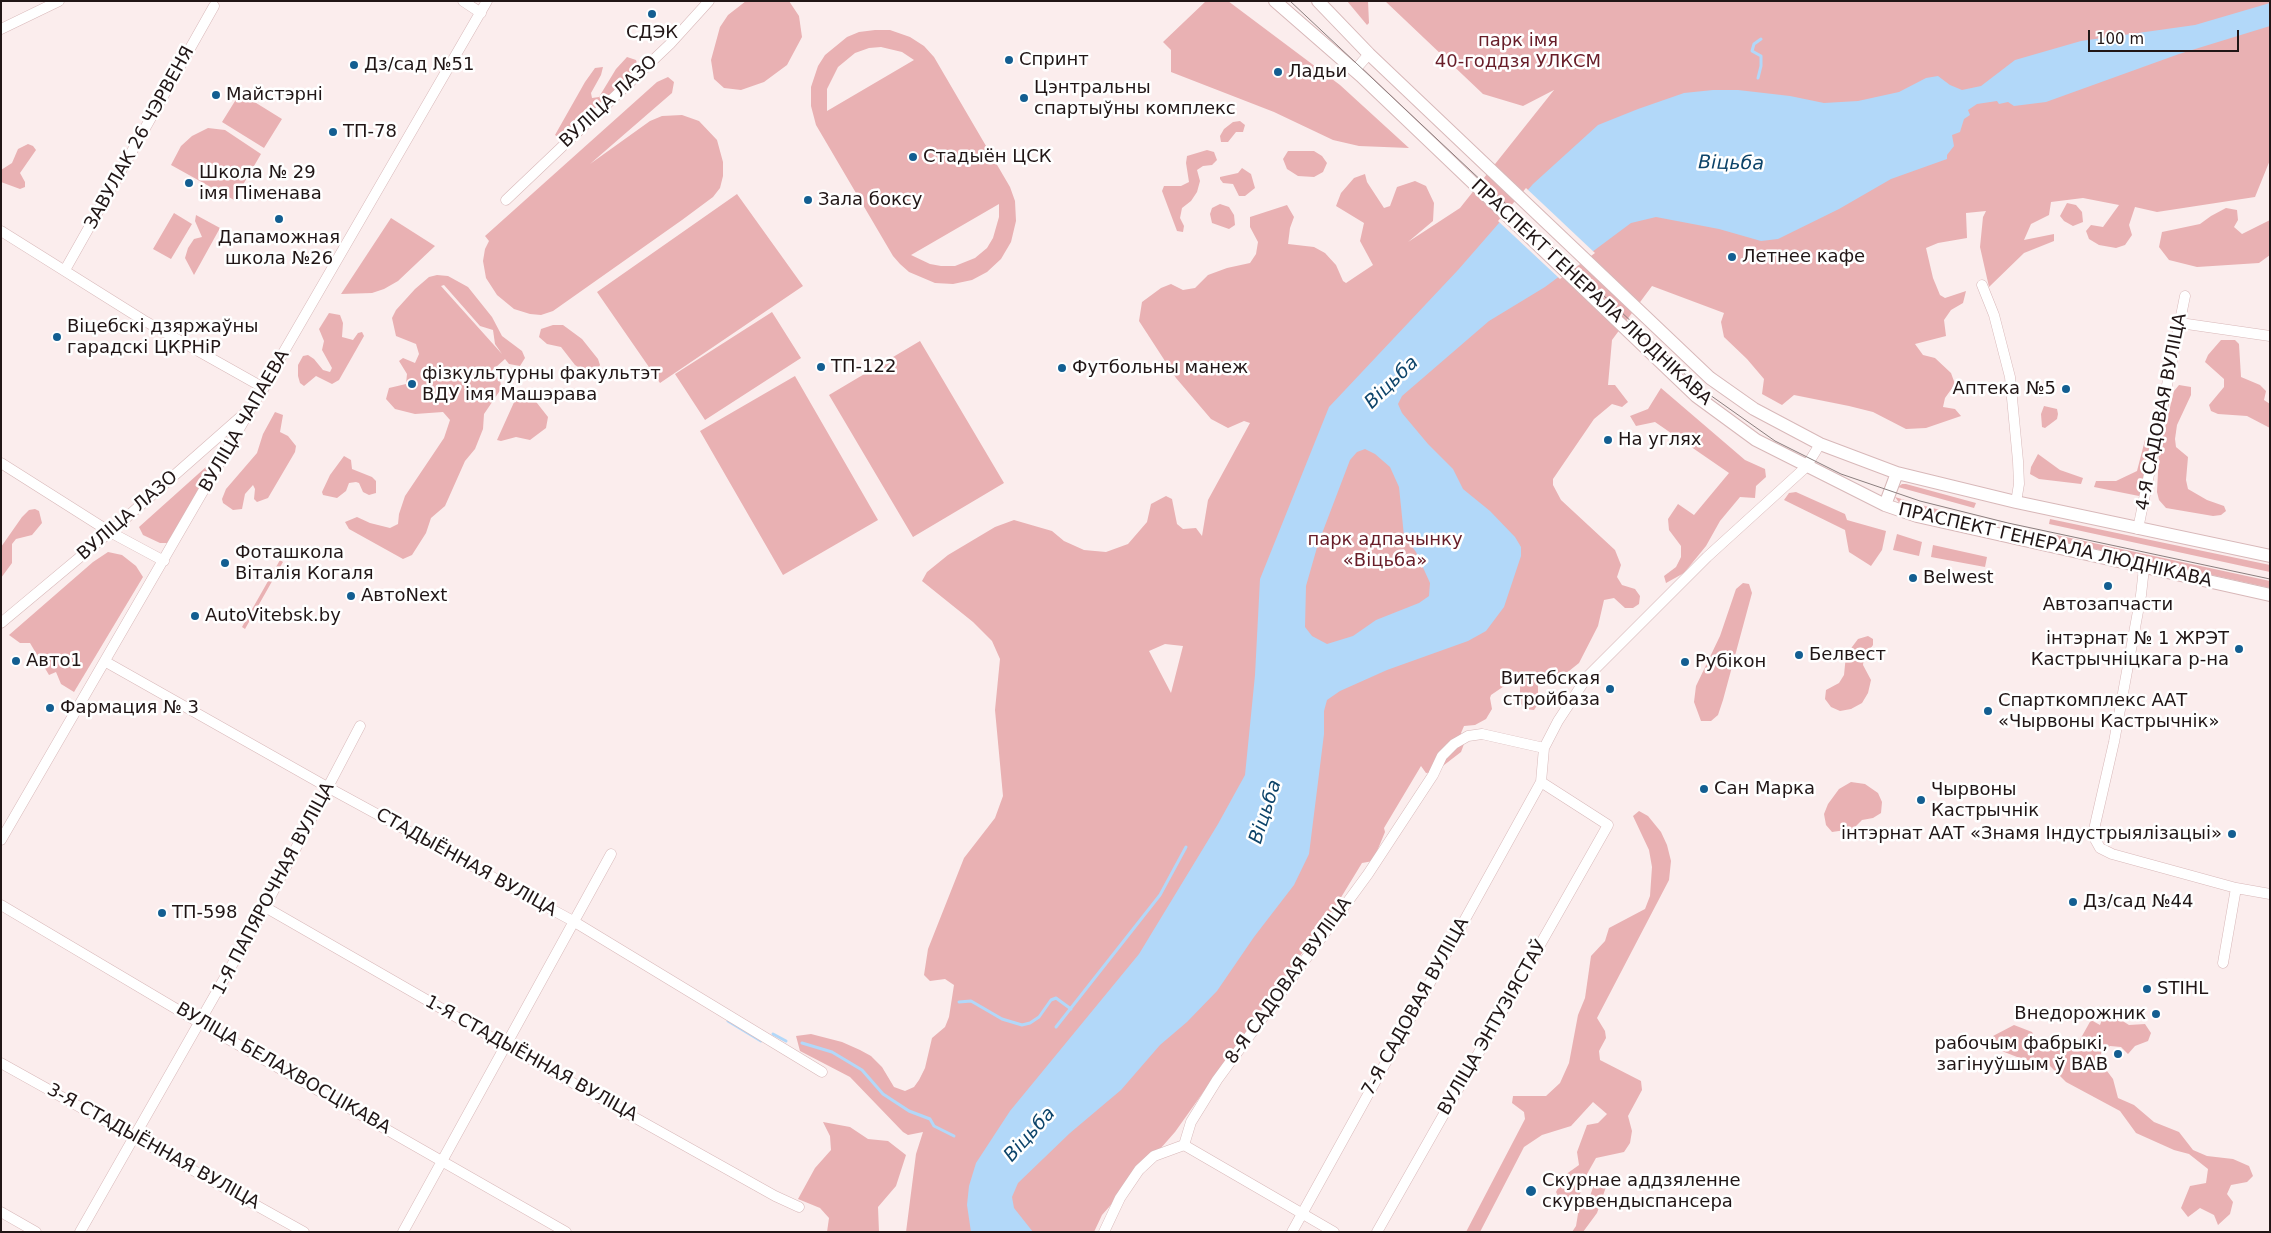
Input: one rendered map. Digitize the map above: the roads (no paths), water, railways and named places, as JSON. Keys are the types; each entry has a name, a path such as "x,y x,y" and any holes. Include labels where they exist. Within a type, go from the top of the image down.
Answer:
{"main road":[{"name":"ПРАСПЕКТ ГЕНЕРАЛА ЛЮДНІКАВА","path":"1275,1 1355,70 1663,362 1696,396 1748,434 1806,467 1884,505 1949,524 2270,595"},
{"name":"ПРАСПЕКТ ГЕНЕРАЛА ЛЮДНІКАВА","path":"1318,1 1369,54 1710,378 1746,404 1820,444 1897,472 2016,502 2270,556"},
{"path":"1884,505 1897,472"}],"street":[{"path":"1,29 59,1"},
{"path":"462,1 481,13"},
{"name":"ВУЛІЦА ЧАПАЕВА","path":"1,840 106,662 251,406 264,388 487,1"},
{"name":"ВУЛІЦА ЛАЗО","path":"506,200 670,44 709,1"},
{"name":"ЗАВУЛАК 26 ЧЭРВЕНЯ","path":"65,270 214,6"},
{"path":"1355,70 1369,54"},
{"path":"1,231 143,320 264,388"},
{"path":"1982,285 1994,315 2010,377 2018,460 2019,484 2016,502"},
{"name":"4-Я САДОВАЯ ВУЛІЦА","path":"2138,528 2185,296"},
{"path":"2180,322 2270,336"},
{"name":"ВУЛІЦА ЛАЗО","path":"1,623 110,532 251,406"},
{"path":"1541,782 1544,748 1558,721 1587,677 1707,557 1806,467 1820,444"},
{"path":"1,462 110,532 164,561"},
{"path":"2144,568 2140,604 2114,742 2095,825 2094,839 2100,848 2112,854 2236,888 2270,894"},
{"name":"СТАДЫЁННАЯ ВУЛІЦА","path":"106,662 329,788 573,921 822,1072"},
{"name":"1-Я ПАПЯРОЧНАЯ ВУЛІЦА","path":"80,1232 265,907 360,726"},
{"name":"8-Я САДОВАЯ ВУЛІЦА","path":"1184,1145 1191,1122 1217,1080 1368,874 1433,775 1442,756 1454,744 1468,736 1482,734 1544,748"},
{"name":"ВУЛІЦА ЭНТУЗІЯСТАЎ","path":"1377,1232 1608,825 1541,782"},
{"name":"7-Я САДОВАЯ ВУЛІЦА","path":"1292,1232 1541,782"},
{"path":"403,1232 611,854"},
{"path":"2223,963 2236,888"},
{"name":"ВУЛІЦА БЕЛАХВОСЦІКАВА","path":"1,905 200,1023 566,1232"},
{"name":"1-Я СТАДЫЁННАЯ ВУЛІЦА","path":"265,907 775,1196 799,1207"},
{"name":"3-Я СТАДЫЁННАЯ ВУЛІЦА","path":"1,1063 304,1232"},
{"path":"1104,1232 1120,1198 1139,1170 1154,1156 1184,1145 1334,1232"},
{"path":"1,1212 36,1232"}],"water":[{"name":"Віцьба","path":"2270,3 2270,26 2179,54 2046,102 2014,106 2008,102 1999,104 1997,101 1977,104 1968,110 1970,115 1964,119 1960,132 1952,135 1954,146 1947,155 1947,159 1891,179 1839,209 1778,239 1761,241 1719,229 1656,217 1631,223 1545,287 1489,321 1402,396 1398,404 1402,413 1428,444 1453,469 1463,489 1490,511 1515,537 1521,547 1521,556 1504,607 1486,631 1468,641 1387,670 1340,691 1327,700 1324,711 1324,734 1309,854 1294,885 1254,937 1217,991 1187,1022 1160,1045 1121,1090 1070,1133 1018,1183 1012,1197 1014,1208 1033,1232 971,1232 967,1205 969,1186 976,1163 1010,1111 1139,954 1218,824 1245,775 1255,675 1260,579 1329,407 1458,270 1533,184 1598,125 1684,93 1738,90 1790,96 1824,103 1858,101 1899,92 1926,78 1938,76 1950,85 1962,90 1981,86 2015,60 2081,41 2195,25","holes":["1365,449 1375,454 1390,467 1399,487 1404,536 1416,552 1430,583 1429,596 1419,603 1376,620 1353,636 1327,644 1312,636 1305,627 1306,586 1318,544 1350,460 1357,452"]}],"waterway":[{"path":"1758,78 1761,56 1752,51 1754,44 1761,39"},
{"path":"1056,1027 1160,895 1186,847"},
{"path":"959,1002 971,1001 1002,1019 1022,1025 1030,1023 1039,1017 1051,1000 1056,998 1071,1009"},
{"path":"728,1021 761,1041"},
{"path":"773,1034 786,1041"},
{"path":"802,1043 832,1052 862,1070 883,1094 909,1111 930,1119 934,1126 954,1136"}],"tram line":[{"path":"1290,1 1668,356 1693,383 1775,441 1841,474 1920,501 2008,523 2270,579"}],"place":[{"name":"СДЭК","path":"652,14"},
{"name":"Спринт","path":"1009,60"},
{"name":"Дз/сад №51","path":"354,65"},
{"name":"Ладьи","path":"1278,72"},
{"name":"Майстэрні","path":"216,95"},
{"name":"Цэнтральны спартыўны комплекс","path":"1024,98"},
{"name":"ТП-78","path":"333,132"},
{"name":"Стадыён ЦСК","path":"913,157"},
{"name":"Школа № 29 імя Піменава","path":"189,183"},
{"name":"Зала боксу","path":"808,200"},
{"name":"Дапаможная школа №26","path":"279,219"},
{"name":"Летнее кафе","path":"1732,257"},
{"name":"Віцебскі дзяржаўны гарадскі ЦКРНіР","path":"57,337"},
{"name":"ТП-122","path":"821,367"},
{"name":"Футбольны манеж","path":"1062,368"},
{"name":"фізкультурны факультэт ВДУ імя Машэрава","path":"412,384"},
{"name":"Аптека №5","path":"2066,389"},
{"name":"На углях","path":"1608,440"},
{"name":"Фоташкола Віталія Когаля","path":"225,563"},
{"name":"Belwest","path":"1913,578"},
{"name":"Автозапчасти","path":"2108,586"},
{"name":"АвтоNext","path":"351,596"},
{"name":"AutoVitebsk.by","path":"195,616"},
{"name":"інтэрнат № 1 ЖРЭТ Кастрычніцкага р-на","path":"2239,649"},
{"name":"Белвест","path":"1799,655"},
{"name":"Авто1","path":"16,661"},
{"name":"Рубікон","path":"1685,662"},
{"name":"Витебская стройбаза","path":"1610,689"},
{"name":"Фармация № 3","path":"50,708"},
{"name":"Спарткомплекс ААТ «Чырвоны Кастрычнік»","path":"1988,711"},
{"name":"Сан Марка","path":"1704,789"},
{"name":"Чырвоны Кастрычнік","path":"1921,800"},
{"name":"інтэрнат ААТ «Знамя Індустрыялізацыі»","path":"2232,834"},
{"name":"Дз/сад №44","path":"2073,902"},
{"name":"ТП-598","path":"162,913"},
{"name":"STIHL","path":"2147,989"},
{"name":"Внедорожник","path":"2156,1014"},
{"name":"рабочым фабрыкі, загінуўшым ў ВАВ","path":"2118,1054"},
{"name":"Скурнае аддзяленне скурвендыспансера","path":"1531,1191"}],"park label":[{"name":"парк імя 40-годдзя УЛКСМ","path":"1518,51"},
{"name":"парк адпачынку «Віцьба»","path":"1385,550"}]}
